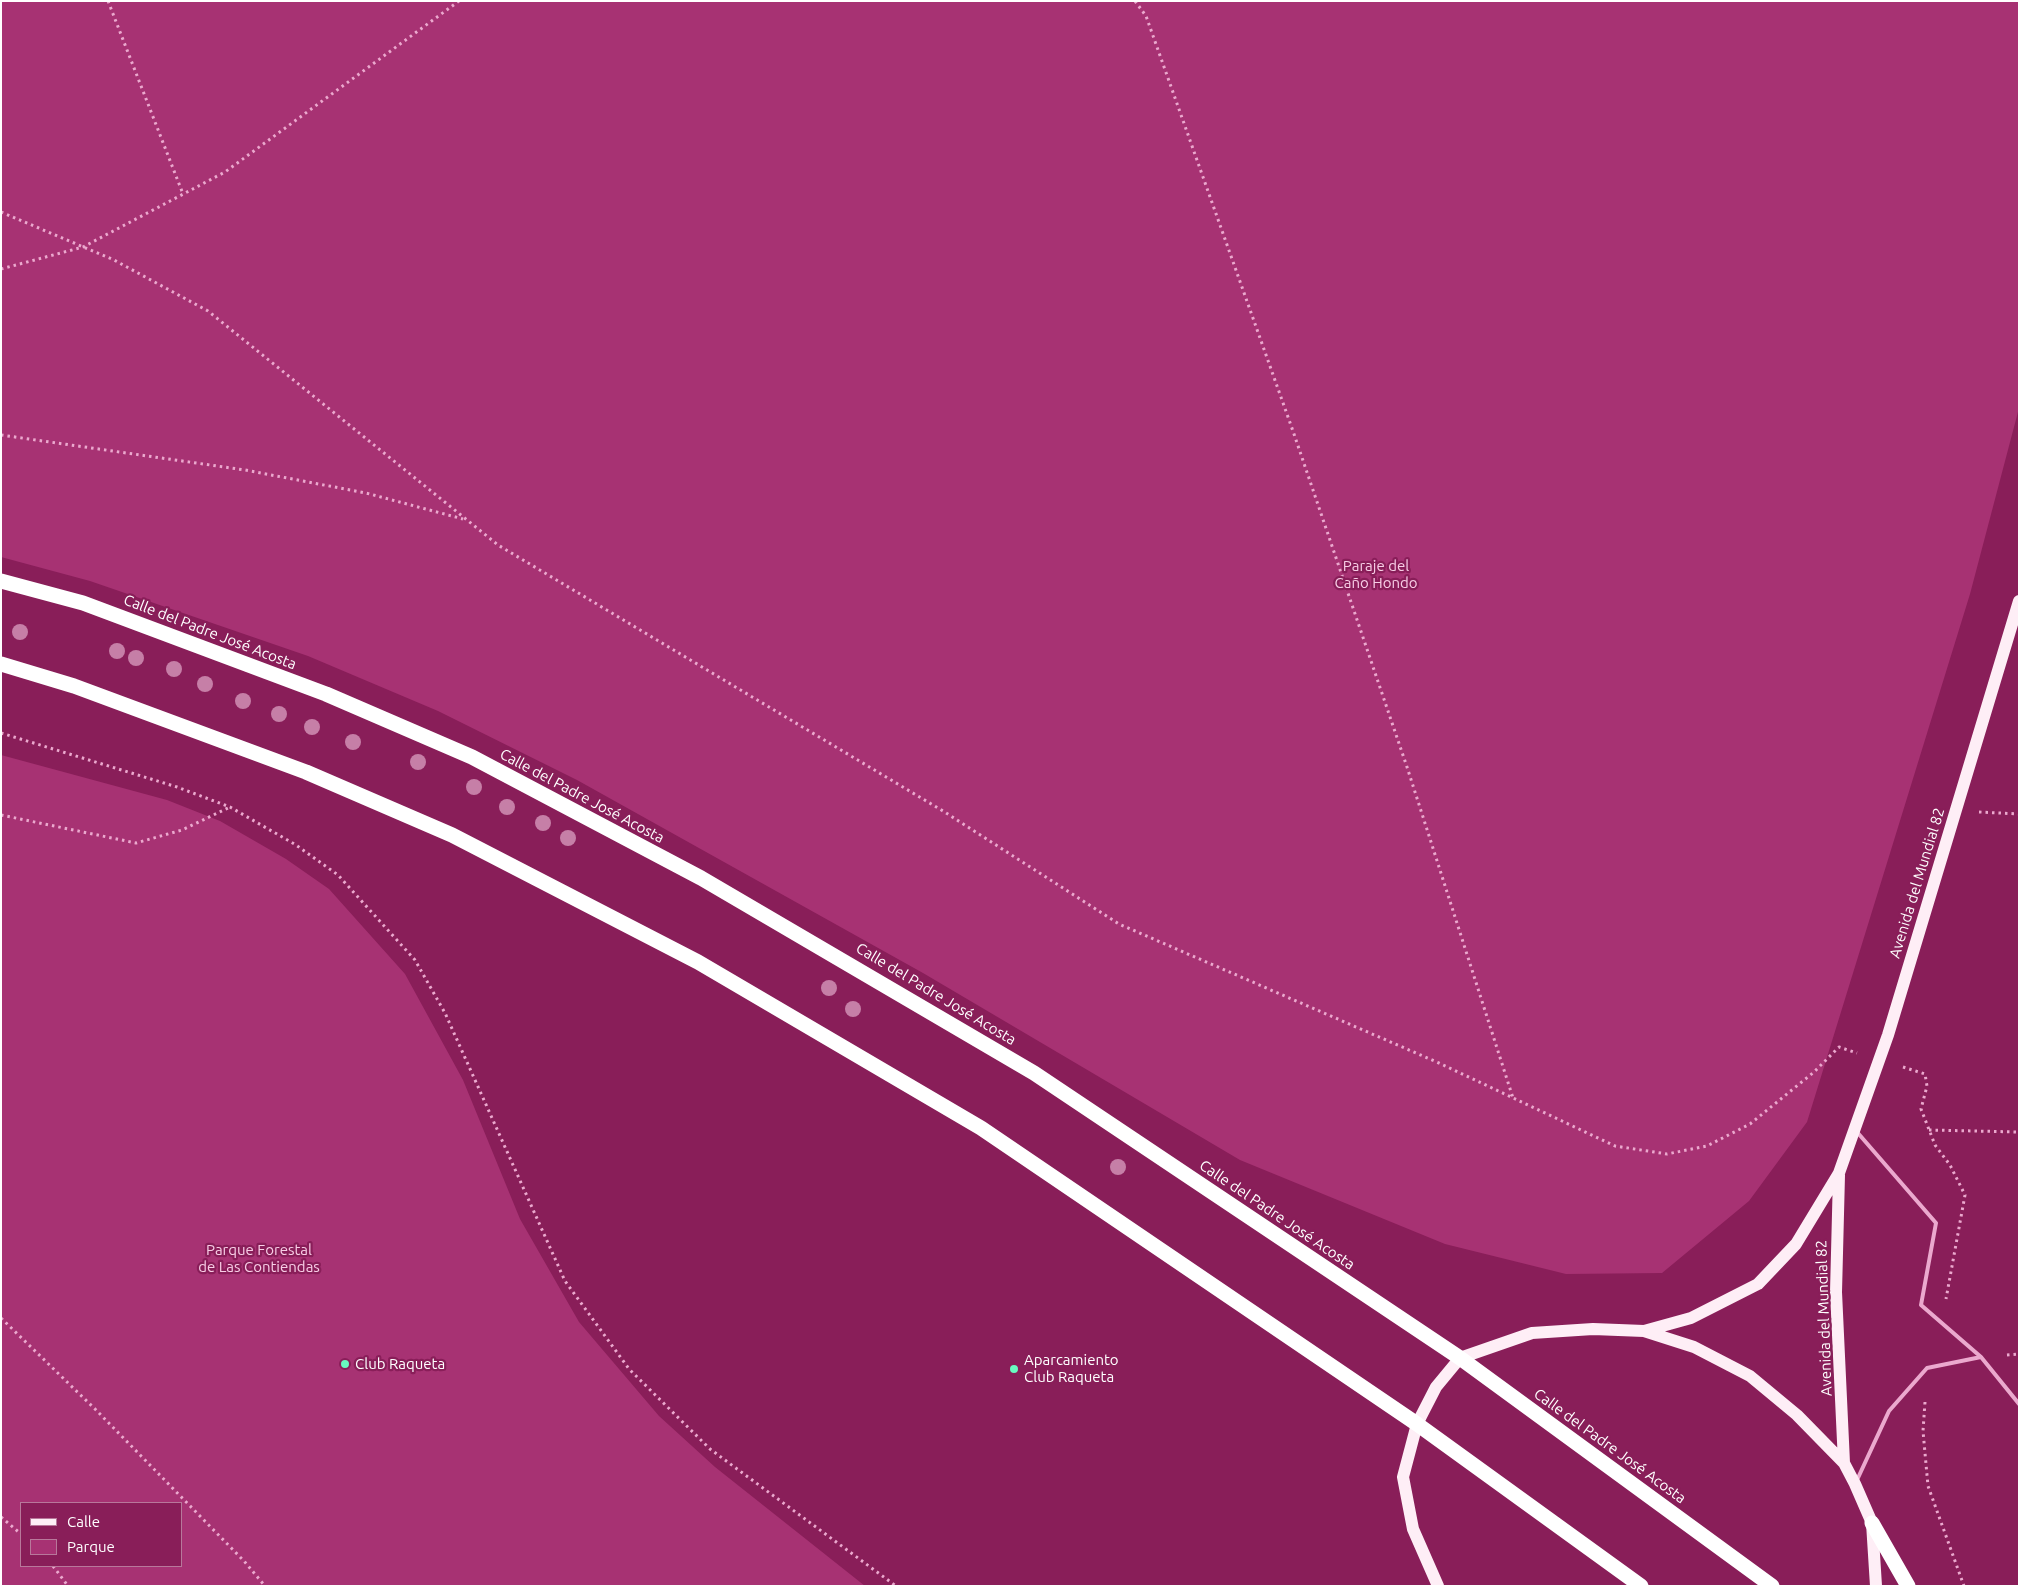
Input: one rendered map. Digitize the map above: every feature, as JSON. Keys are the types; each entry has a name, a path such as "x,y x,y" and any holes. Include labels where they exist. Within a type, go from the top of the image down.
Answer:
{"highway":[{"name":"Calle del Padre José Acosta","path":"1,581 83,603 326,694 472,757 702,878 883,982 1034,1073 1460,1358 1772,1586"},
{"path":"1,664 74,686 315,776 452,835 698,962 981,1128 1417,1424 1642,1586"},
{"path":"1872,1523 1908,1586"}],"main road":[{"name":"Avenida del Mundial 82","path":"1644,1330 1691,1318 1758,1284 1796,1244 1839,1173 1888,1035 2019,601"},
{"name":"Avenida del Mundial 82","path":"1839,1173 1836,1292 1844,1463"},
{"path":"1438,1586 1414,1529 1404,1477 1417,1424 1436,1387 1460,1358 1532,1333 1593,1329 1644,1330 1694,1347 1750,1376 1797,1415 1844,1463 1855,1484 1872,1523 1876,1586"}],"lane":[{"path":"1854,1129 1936,1223 1922,1304 1981,1357 2019,1404"},
{"path":"1855,1484 1890,1411 1927,1368 1981,1357"}],"path":[{"path":"108,1 183,194"},
{"path":"1,269 83,247 225,172 459,1"},
{"path":"1136,1 1146,16 1294,434 1410,777 1513,1098"},
{"path":"1,212 114,260 208,311 498,545 943,811 1119,924 1439,1062 1615,1146 1667,1154 1707,1146 1750,1124 1777,1103"},
{"path":"1,435 245,470 366,493 466,520"},
{"path":"1,733 177,787 230,807 296,845 338,875 415,960 445,1013 565,1281 629,1369 710,1449 896,1586"},
{"path":"1,815 136,843 182,830 230,807"},
{"path":"1956,811 2019,814"},
{"path":"1929,1130 2019,1132"},
{"path":"1,1318 96,1410 244,1561 265,1586"},
{"path":"1,1517 20,1533"},
{"path":"54,1567 68,1586"}],"green space":[{"name":"Paraje del Caño Hondo","path":"1,1 2019,1 2019,408 1970,594 1807,1122 1749,1201 1662,1273 1566,1274 1445,1244 1240,1160 923,973 577,780 438,711 308,656 90,581 1,557"},
{"name":"Parque Forestal de Las Contiendas","path":"1,755 167,800 220,821 286,859 329,889 405,974 463,1080 520,1219 579,1322 659,1416 715,1467 865,1586 1,1586"}],"place":[{"name":"Club Raqueta","path":"345,1364"},
{"name":"Aparcamiento Club Raqueta","path":"1014,1369"}]}
